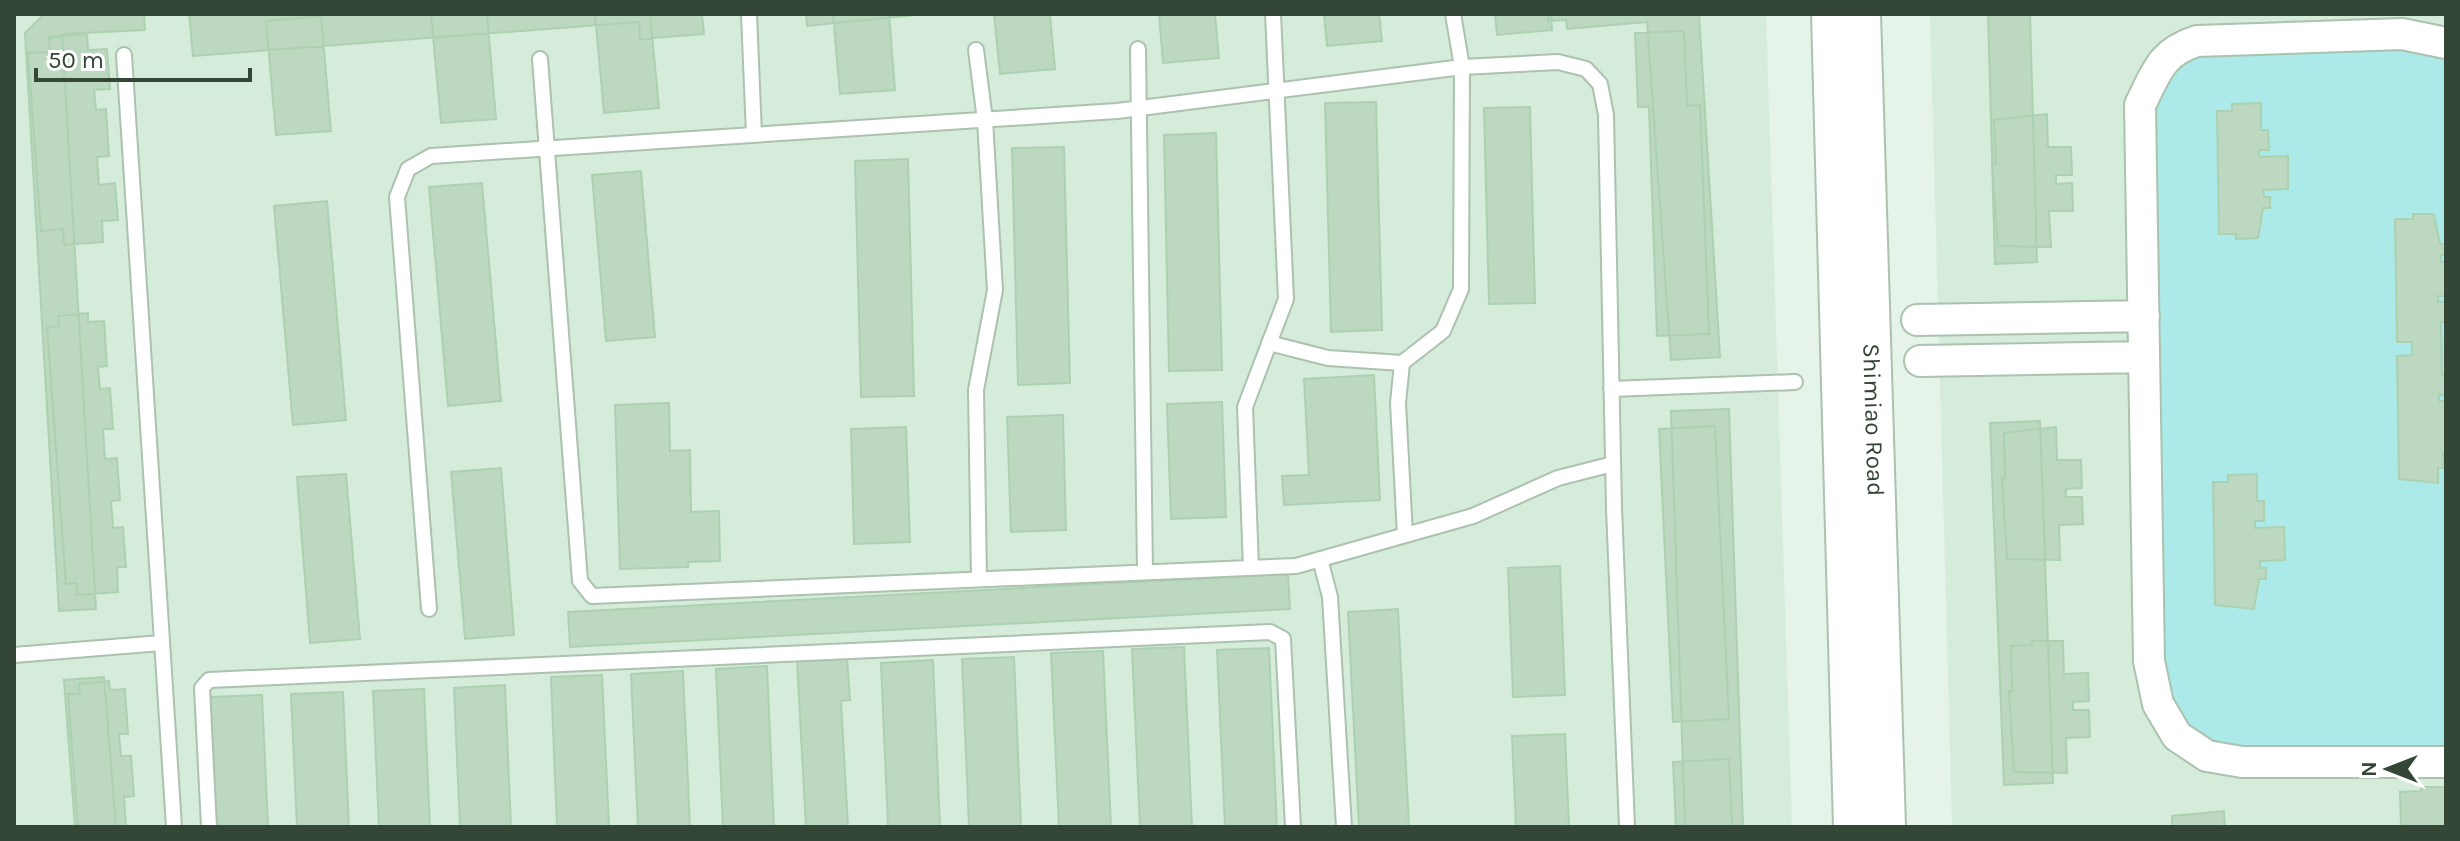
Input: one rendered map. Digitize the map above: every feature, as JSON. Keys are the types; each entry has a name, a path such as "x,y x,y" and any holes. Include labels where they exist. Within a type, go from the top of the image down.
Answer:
{"street":[{"name":"Shimiao Road","path":"1831,14 1853,827"},
{"name":"Shimiao Road","path":"1861,14 1886,827"},
{"path":"2446,43 2402,34 2197,41 2174,48 2159,66 2140,105 2149,661 2158,704 2177,736 2207,756 2242,762 2446,762"},
{"path":"1917,320 2144,316"},
{"path":"1920,361 2144,357"}],"lane":[{"path":"749,14 754,135"},
{"path":"1251,568 1245,407 1286,299 1273,14"},
{"path":"1269,343 1328,358 1402,363 1443,331 1461,289 1462,67 1453,14"},
{"path":"1138,49 1145,572"},
{"path":"976,50 985,120 995,290 976,390 979,579"},
{"path":"124,55 174,827"},
{"path":"540,59 580,581 592,596 1296,566 1473,516 1558,478 1613,464"},
{"path":"429,609 397,197 408,169 431,156 1117,111 1462,67 1558,62 1586,69 1600,84 1606,115 1613,464 1627,827"},
{"path":"1402,363 1398,403 1405,535"},
{"path":"1611,389 1795,382"},
{"path":"1320,559 1330,597 1344,827"},
{"path":"209,827 202,688 209,680 1270,632 1283,639 1293,827"},
{"path":"14,655 161,643"}],"shaded area":[{"path":"14,14 1766,14 1792,827 14,827"},
{"path":"1930,14 2446,14 2446,827 1952,827"},
{"path":"2401,45 2446,53 2446,754 2240,756 2181,730 2155,664 2149,110 2175,57"}],"building":[{"path":"44,14 144,14 145,30 62,34 96,609 59,611 25,33"},
{"path":"189,14 702,14 704,34 640,39 639,22 193,56"},
{"path":"431,14 487,14 496,119 441,123"},
{"path":"595,14 650,14 659,108 604,113"},
{"path":"806,14 925,14 807,26"},
{"path":"833,14 889,14 895,90 840,94"},
{"path":"994,14 1050,14 1055,69 1000,74"},
{"path":"1159,14 1215,14 1219,58 1163,63"},
{"path":"1324,14 1379,14 1382,41 1327,46"},
{"path":"1495,14 1551,14 1552,30 1497,35"},
{"path":"1548,14 1699,14 1720,357 1671,360 1647,22 1567,29 1566,20 1548,21"},
{"path":"1988,14 2030,14 2037,262 1995,264"},
{"path":"321,16 331,131 276,135 266,21"},
{"path":"1684,31 1687,106 1700,105 1709,334 1657,336 1649,107 1638,107 1635,33"},
{"path":"87,34 88,50 107,49 110,89 94,90 96,110 106,109 109,156 97,157 99,185 115,183 118,220 102,221 103,242 64,245 63,229 41,231 28,53 50,52 49,37"},
{"path":"1376,102 1382,330 1331,332 1325,103"},
{"path":"2261,103 2261,130 2268,130 2269,150 2259,150 2259,157 2288,156 2288,189 2263,190 2264,197 2270,197 2270,208 2263,208 2258,238 2236,239 2236,234 2219,234 2217,111 2232,111 2232,104"},
{"path":"1530,107 1535,303 1489,304 1484,108"},
{"path":"2047,114 2048,147 2071,147 2072,175 2056,175 2056,184 2072,183 2073,211 2049,211 2051,247 1998,246 1992,165 1996,164 1994,120"},
{"path":"1216,133 1222,370 1169,371 1164,135"},
{"path":"1064,147 1070,383 1018,385 1012,148"},
{"path":"908,159 914,396 861,397 855,161"},
{"path":"641,171 655,337 606,341 592,175"},
{"path":"482,183 501,401 448,406 429,187"},
{"path":"327,201 346,420 293,425 274,206"},
{"path":"2413,214 2434,214 2440,244 2446,244 2446,255 2441,255 2441,262 2446,262 2446,296 2438,296 2438,302 2446,302 2446,322 2441,322 2442,375 2446,375 2446,395 2439,395 2439,401 2446,401 2446,453 2443,453 2444,468 2438,468 2438,483 2399,479 2397,356 2412,355 2412,342 2397,342 2395,219 2413,219"},
{"path":"88,313 88,322 104,321 107,366 98,367 100,389 110,388 113,429 103,429 105,459 117,458 120,500 111,501 113,528 123,527 126,567 117,567 118,592 77,595 77,583 66,584 47,327 59,326 58,316"},
{"path":"1374,375 1380,500 1284,505 1282,476 1309,475 1304,379"},
{"path":"1222,402 1226,517 1171,519 1167,404"},
{"path":"669,403 670,451 690,450 691,512 719,511 720,561 688,562 688,567 620,569 615,405"},
{"path":"1729,409 1743,827 1685,827 1671,411"},
{"path":"1063,415 1066,530 1011,532 1007,417"},
{"path":"2040,421 2053,783 2004,785 1990,423"},
{"path":"1715,426 1729,719 1673,722 1659,429"},
{"path":"906,427 910,542 854,544 851,429"},
{"path":"2056,427 2057,460 2081,460 2082,488 2066,489 2066,497 2082,497 2083,524 2059,525 2060,560 2007,559 2002,478 2005,478 2004,433"},
{"path":"501,468 514,635 465,639 451,472"},
{"path":"346,474 360,639 310,643 297,477"},
{"path":"2257,474 2257,501 2264,501 2264,521 2255,521 2255,528 2284,527 2285,560 2260,561 2260,568 2266,568 2266,579 2259,579 2254,609 2215,605 2213,482 2228,482 2228,475"},
{"path":"1560,566 1565,695 1513,697 1508,568"},
{"path":"1288,574 1290,609 570,647 568,612"},
{"path":"1398,609 1409,827 1359,827 1348,612"},
{"path":"2032,641 2063,641 2064,674 2088,673 2089,701 2073,702 2073,710 2089,710 2090,737 2066,738 2067,773 2014,772 2009,691 2012,691 2011,646 2032,645"},
{"path":"1184,647 1192,827 1140,827 1132,649"},
{"path":"1269,648 1277,827 1225,827 1217,650"},
{"path":"1103,651 1111,827 1059,827 1051,653"},
{"path":"1014,657 1021,827 969,827 962,659"},
{"path":"847,658 850,700 841,701 848,827 806,827 797,661"},
{"path":"933,660 940,827 888,827 881,663"},
{"path":"767,666 774,827 723,827 716,669"},
{"path":"683,671 690,827 638,827 631,674"},
{"path":"602,675 609,827 557,827 551,677"},
{"path":"104,677 116,827 75,827 64,680"},
{"path":"109,681 110,690 125,689 128,734 119,734 121,756 131,756 134,796 124,797 126,827 78,827 68,694 80,694 79,684"},
{"path":"505,685 511,827 460,827 454,688"},
{"path":"424,689 430,827 379,827 373,691"},
{"path":"343,692 349,827 297,827 291,694"},
{"path":"262,695 268,827 216,827 210,697"},
{"path":"1565,734 1569,827 1516,827 1512,736"},
{"path":"1729,759 1732,827 1676,827 1673,762"},
{"path":"2421,787 2446,787 2446,827 2401,827 2400,792 2421,791"},
{"path":"2224,811 2225,827 2172,827 2172,816"}]}
